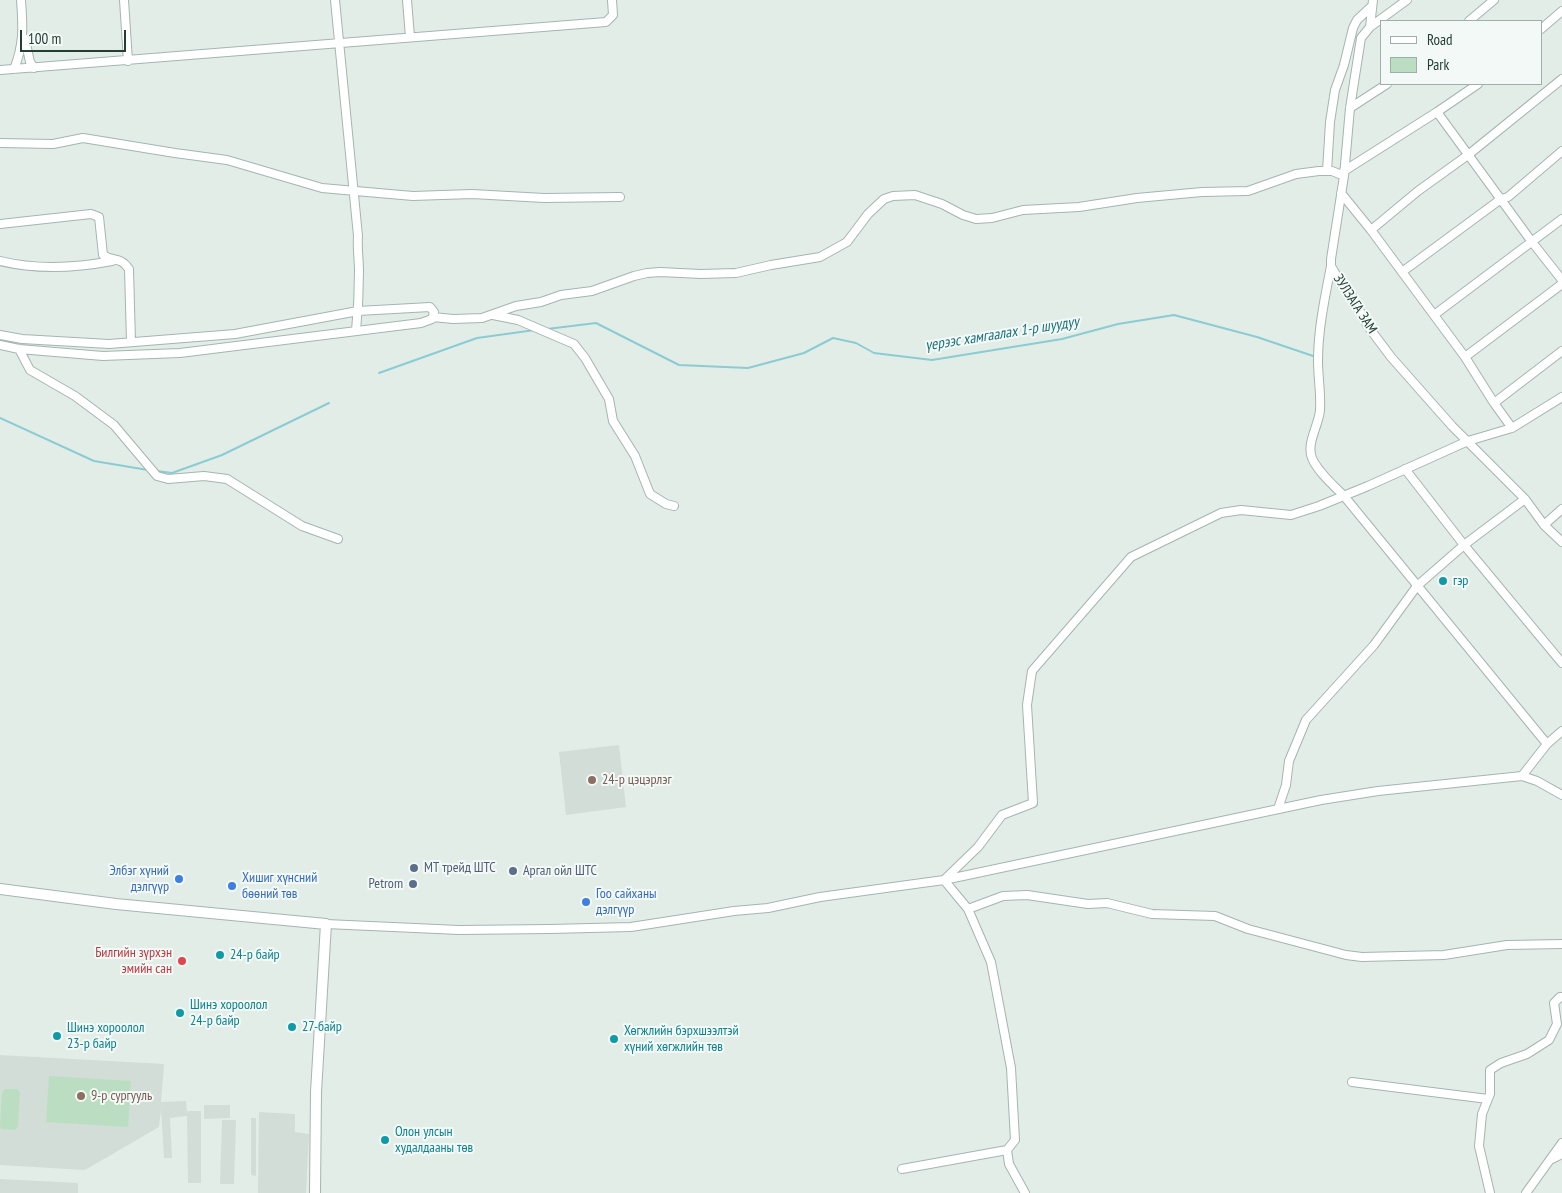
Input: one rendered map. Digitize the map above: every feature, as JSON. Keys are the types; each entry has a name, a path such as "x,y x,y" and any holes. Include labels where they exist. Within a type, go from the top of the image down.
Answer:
{"street":[{"path":"21,0 30,62 34,68"},
{"path":"124,0 128,60"},
{"path":"335,0 354,190 359,269 356,330"},
{"path":"407,0 410,37"},
{"path":"0,70 606,22 613,15 612,0"},
{"path":"1370,27 1407,0"},
{"path":"1469,20 1494,0"},
{"path":"1327,171 1330,122 1335,90 1344,65 1353,28 1357,20 1372,3"},
{"name":"ЗУЛЗАГА ЗАМ","path":"1372,3 1370,27 1361,38 1350,108 1344,174 1331,266 1342,285 1352,296 1367,325 1391,357 1452,426 1525,499 1544,524 1562,542"},
{"path":"1542,28 1562,11"},
{"path":"14,69 20,54 24,27"},
{"path":"1371,230 1562,79"},
{"path":"1350,108 1384,85"},
{"path":"0,345 19,349 104,356 180,353 421,323 433,317 453,319 482,318 516,306 541,302 561,295 592,291 647,273 701,274 736,272 820,257 847,242 868,214 884,199 893,196 915,195 942,204 976,220 1023,210 1079,206 1202,192 1248,191 1296,174 1319,170 1344,174 1477,85"},
{"path":"1437,112 1562,280"},
{"path":"3,142 53,144 84,138 227,160 322,188 413,196 472,194 544,198 620,197"},
{"path":"1402,272 1501,199 1508,197 1562,151"},
{"path":"1341,193 1371,230 1465,357 1512,428"},
{"path":"0,224 92,214 99,218 102,255 107,258 119,259 129,269 132,342"},
{"path":"1434,316 1562,219"},
{"path":"0,261 13,264 57,267 86,266 119,259"},
{"path":"1331,266 1323,307 1318,361 1320,412 1310,448 1312,458 1317,467 1344,496 1547,744"},
{"path":"1465,357 1562,284"},
{"path":"0,335 22,339 109,344 234,334 358,312 430,307 434,312 433,317"},
{"path":"491,315 518,320 574,344 585,358 609,399 613,421 635,456 650,494 666,504 674,506"},
{"path":"19,349 30,370 75,396 114,425 157,476 168,479 204,476 227,479 302,526 338,539"},
{"path":"1494,403 1562,351"},
{"path":"944,880 978,848 1002,815 1033,802 1027,705 1032,670 1131,557 1221,513 1241,510 1291,515 1319,506 1468,441 1512,428 1562,396"},
{"path":"1405,469 1464,545 1562,663"},
{"path":"1278,809 1286,785 1289,761 1306,720 1374,645 1417,586 1464,545 1525,499"},
{"path":"1544,524 1562,509"},
{"path":"1522,776 1547,744 1562,731"},
{"path":"0,889 116,904 326,924 459,930 550,930 631,927 734,911 768,908 820,897 944,880 1278,809 1378,791 1522,776 1562,795"},
{"path":"902,1169 1007,1150 1016,1140 1011,1068 991,962 968,909 944,880"},
{"path":"968,909 1003,896 1027,895 1088,904 1107,903 1152,914 1215,916 1248,929 1324,950 1362,956 1444,955 1507,945 1562,944"},
{"path":"315,1193 316,1092 326,924"},
{"path":"1490,1193 1479,1146 1482,1114 1490,1094 1490,1070 1501,1063 1527,1054 1549,1040 1557,1024 1554,1003 1562,997"},
{"path":"1352,1082 1488,1099"},
{"path":"1526,1193 1562,1142"},
{"path":"1007,1150 1009,1164 1025,1193"},
{"path":"1548,1161 1562,1154"}],"shaded area":[{"name":"24-р цэцэрлэг","path":"619,745 626,807 566,815 559,752"},
{"name":"9-р сургууль","path":"0,1055 164,1064 161,1102 186,1101 187,1113 187,1111 201,1111 201,1183 188,1183 187,1116 170,1118 172,1158 164,1158 161,1109 159,1127 85,1170 0,1165"},
{"path":"204,1105 230,1105 230,1118 204,1119"},
{"path":"259,1112 295,1114 295,1132 309,1134 306,1193 258,1193"},
{"path":"251,1118 256,1118 256,1176 251,1175"},
{"path":"222,1120 236,1120 234,1184 220,1184"},
{"path":"0,1179 78,1183 78,1193 0,1193"}],"green space":[{"path":"49,1076 131,1081 128,1127 46,1122"},
{"path":"5,1089 17,1089 20,1092 18,1126 15,1130 2,1129 0,1127 2,1093"}],"waterway":[{"name":"үерээс хамгаалах 1-р шуудуу","path":"547,329 596,323 679,365 748,368 804,353 833,338 856,343 874,353 932,360 1062,339 1118,324 1174,315 1257,337 1316,357"},
{"name":"үерээс хамгаалах 1-р шуудуу","path":"379,373 477,338 535,330"},
{"name":"үерээс хамгаалах 1-р шуудуу","path":"157,471 172,473 222,455 329,403"},
{"name":"үерээс хамгаалах 1-р шуудуу","path":"0,418 94,461 148,470"}],"place":[{"name":"гэр","path":"1443,581"},
{"name":"24-р цэцэрлэг","path":"592,780"},
{"name":"МТ трейд ШТС","path":"414,868"},
{"name":"Аргал ойл ШТС","path":"513,871"},
{"name":"Элбэг хүний дэлгүүр","path":"179,879"},
{"name":"Petrom","path":"413,884"},
{"name":"Хишиг хүнсний бөөний төв","path":"232,886"},
{"name":"Гоо сайханы дэлгүүр","path":"586,902"},
{"name":"24-р байр","path":"220,955"},
{"name":"Билгийн зүрхэн эмийн сан","path":"182,961"},
{"name":"Шинэ хороолол 24-р байр","path":"180,1013"},
{"name":"27-байр","path":"292,1027"},
{"name":"Шинэ хороолол 23-р байр","path":"57,1036"},
{"name":"Хөгжлийн бэрхшээлтэй хүний хөгжлийн төв","path":"614,1039"},
{"name":"9-р сургууль","path":"81,1096"},
{"name":"Олон улсын худалдааны төв","path":"385,1140"}]}
